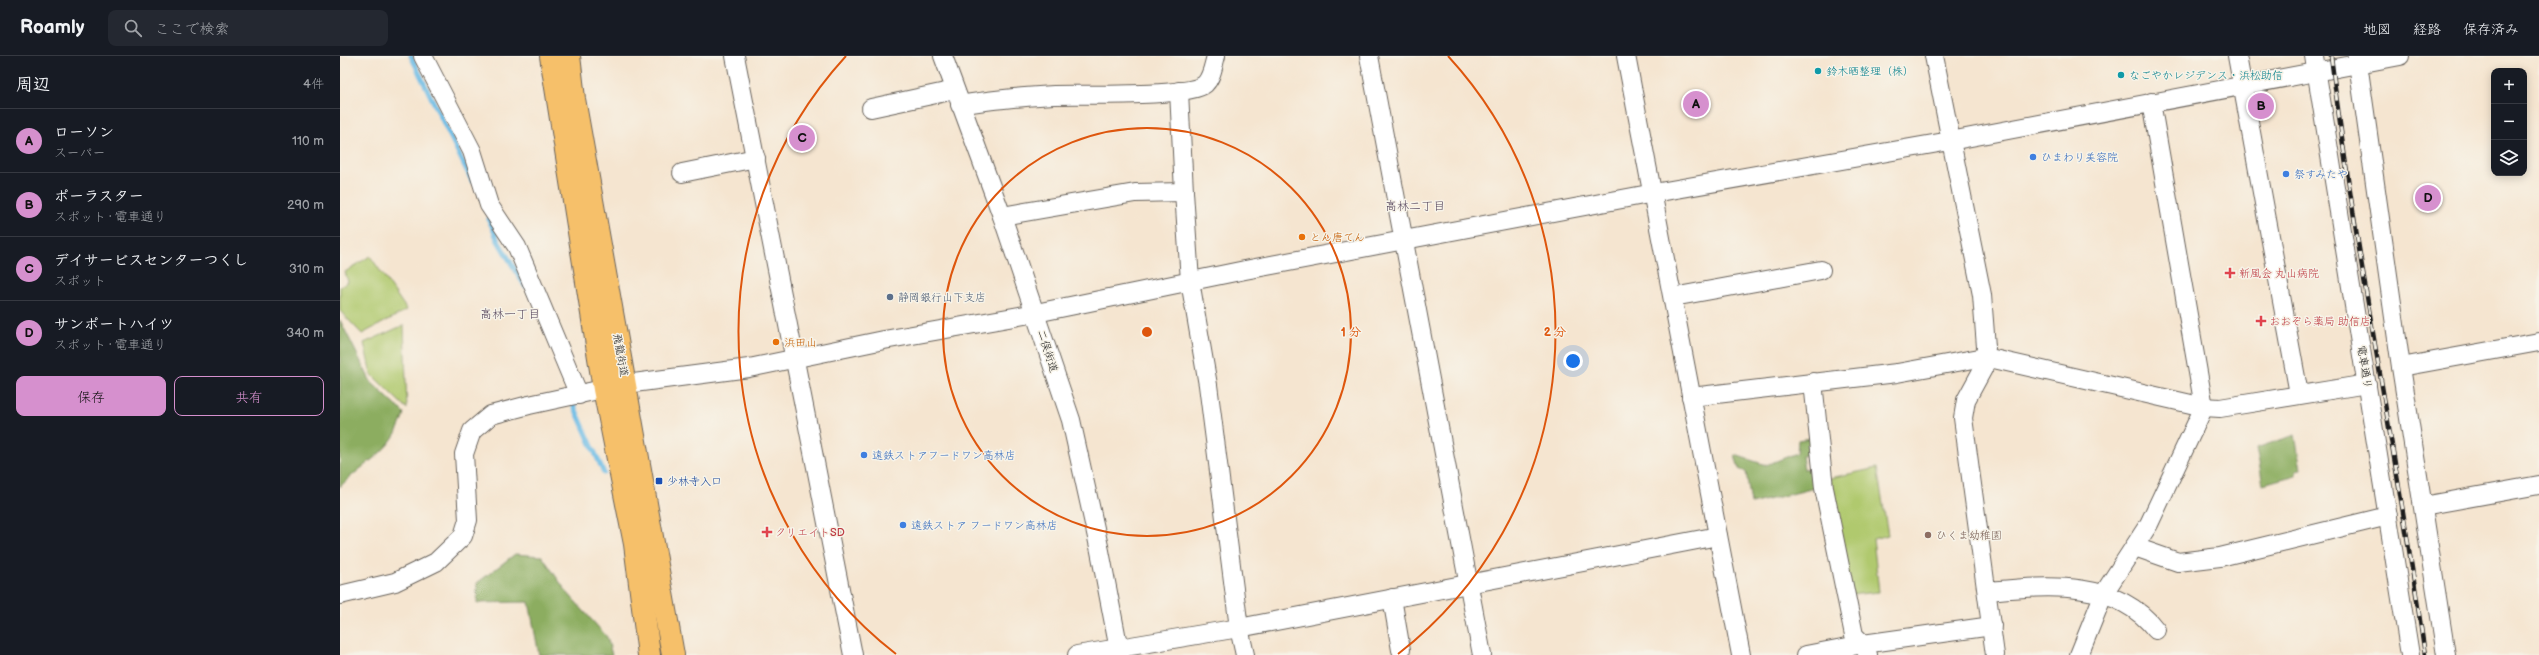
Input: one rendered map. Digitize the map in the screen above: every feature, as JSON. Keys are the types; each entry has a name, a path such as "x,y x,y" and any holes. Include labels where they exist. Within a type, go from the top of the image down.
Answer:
{"highway":[{"name":"飛龍街道","path":"552,56 604,389 635,544 649,655"},
{"name":"飛龍街道","path":"569,56 574,99 626,384 673,655"}],"street":[{"path":"423,56 472,151 489,205 517,247 573,397"},
{"path":"735,56 853,655"},
{"name":"二俣街道","path":"943,56 1002,216 1071,420 1100,550 1119,651"},
{"path":"871,108 957,97 985,100 1054,95 1180,91 1204,85 1211,75 1216,56"},
{"path":"1369,56 1482,655"},
{"path":"1626,56 1654,193 1672,297 1741,655"},
{"path":"1934,56 1982,295 1985,357 1984,367 1966,400 1963,418 1988,591 1995,655"},
{"path":"2238,56 2299,394"},
{"path":"340,594 395,582 436,562 462,536 468,520 464,454 472,431 491,415 529,405 573,397 626,384 749,368 884,340 1036,313 1190,281 1403,242 1654,193 1950,141 2243,84 2315,63 2400,56"},
{"path":"2358,60 2401,367 2446,655"},
{"name":"電車通り","path":"2315,63 2410,655"},
{"path":"1180,91 1184,192 1190,281 1208,385 1239,628 1245,655"},
{"path":"2081,654 2104,593 2149,524 2204,407 2151,102"},
{"path":"682,173 756,158"},
{"path":"1002,216 1135,193 1184,192"},
{"path":"1672,297 1821,270"},
{"path":"2401,367 2539,342"},
{"path":"1691,397 1897,373 1985,357 2204,407 2220,408 2367,384"},
{"path":"1813,382 1824,488 1854,634 1865,650"},
{"path":"2423,506 2539,485"},
{"path":"2135,547 2178,562 2220,556 2388,516"},
{"path":"1077,655 1119,651 1718,536"},
{"path":"1988,591 2042,586 2104,593 2144,614 2156,630"},
{"path":"1392,598 1401,650"},
{"path":"1806,655 1865,650 1992,626"}],"green space":[{"path":"370,256 407,310 362,334 340,311 340,287 348,282 345,272"},
{"path":"340,320 371,382 404,413 399,427 386,447 340,487"},
{"path":"404,325 407,409 371,374 364,343"},
{"path":"2295,435 2301,469 2296,470 2296,475 2263,484 2256,448"},
{"path":"1816,437 1813,454 1802,456 1804,469 1818,467 1819,487 1751,504 1746,472 1739,469 1735,455 1766,465 1797,453 1798,440"},
{"path":"1877,468 1888,535 1873,539 1879,592 1849,595 1830,478"},
{"path":"515,554 542,556 566,591 607,637 612,655 539,655 529,602 477,603 477,583"}],"waterway":[{"path":"411,56 472,181"},
{"path":"489,219 498,241 525,286"},
{"path":"571,399 604,473"}],"railway":[{"path":"2331,56 2352,206 2402,505 2425,655"}],"place":[{"name":"鈴木晒整理（株）","path":"1818,71"},
{"name":"なごやかレジデンス・浜松助信","path":"2121,75"},
{"name":"ローソン","path":"1696,104"},
{"name":"ポーラスター","path":"2261,106"},
{"name":"デイサービスセンターつくし","path":"802,138"},
{"name":"ひまわり美容院","path":"2033,157"},
{"name":"祭すみたや","path":"2286,174"},
{"name":"サンポートハイツ","path":"2428,198"},
{"name":"とん唐てん","path":"1302,237"},
{"name":"新風会 丸山病院","path":"2230,273"},
{"name":"静岡銀行山下支店","path":"890,297"},
{"name":"おおぞら薬局 助信店","path":"2261,321"},
{"name":"浜田山","path":"776,342"},
{"name":"遠鉄ストアフードワン高林店","path":"864,455"},
{"name":"少林寺入口","path":"659,481"},
{"name":"遠鉄ストア フードワン高林店","path":"903,525"},
{"name":"クリエイトSD","path":"767,532"},
{"name":"ひくま幼稚園","path":"1928,535"}],"district":[{"name":"高林二丁目","path":"1415,206"},
{"name":"高林一丁目","path":"510,314"}]}
